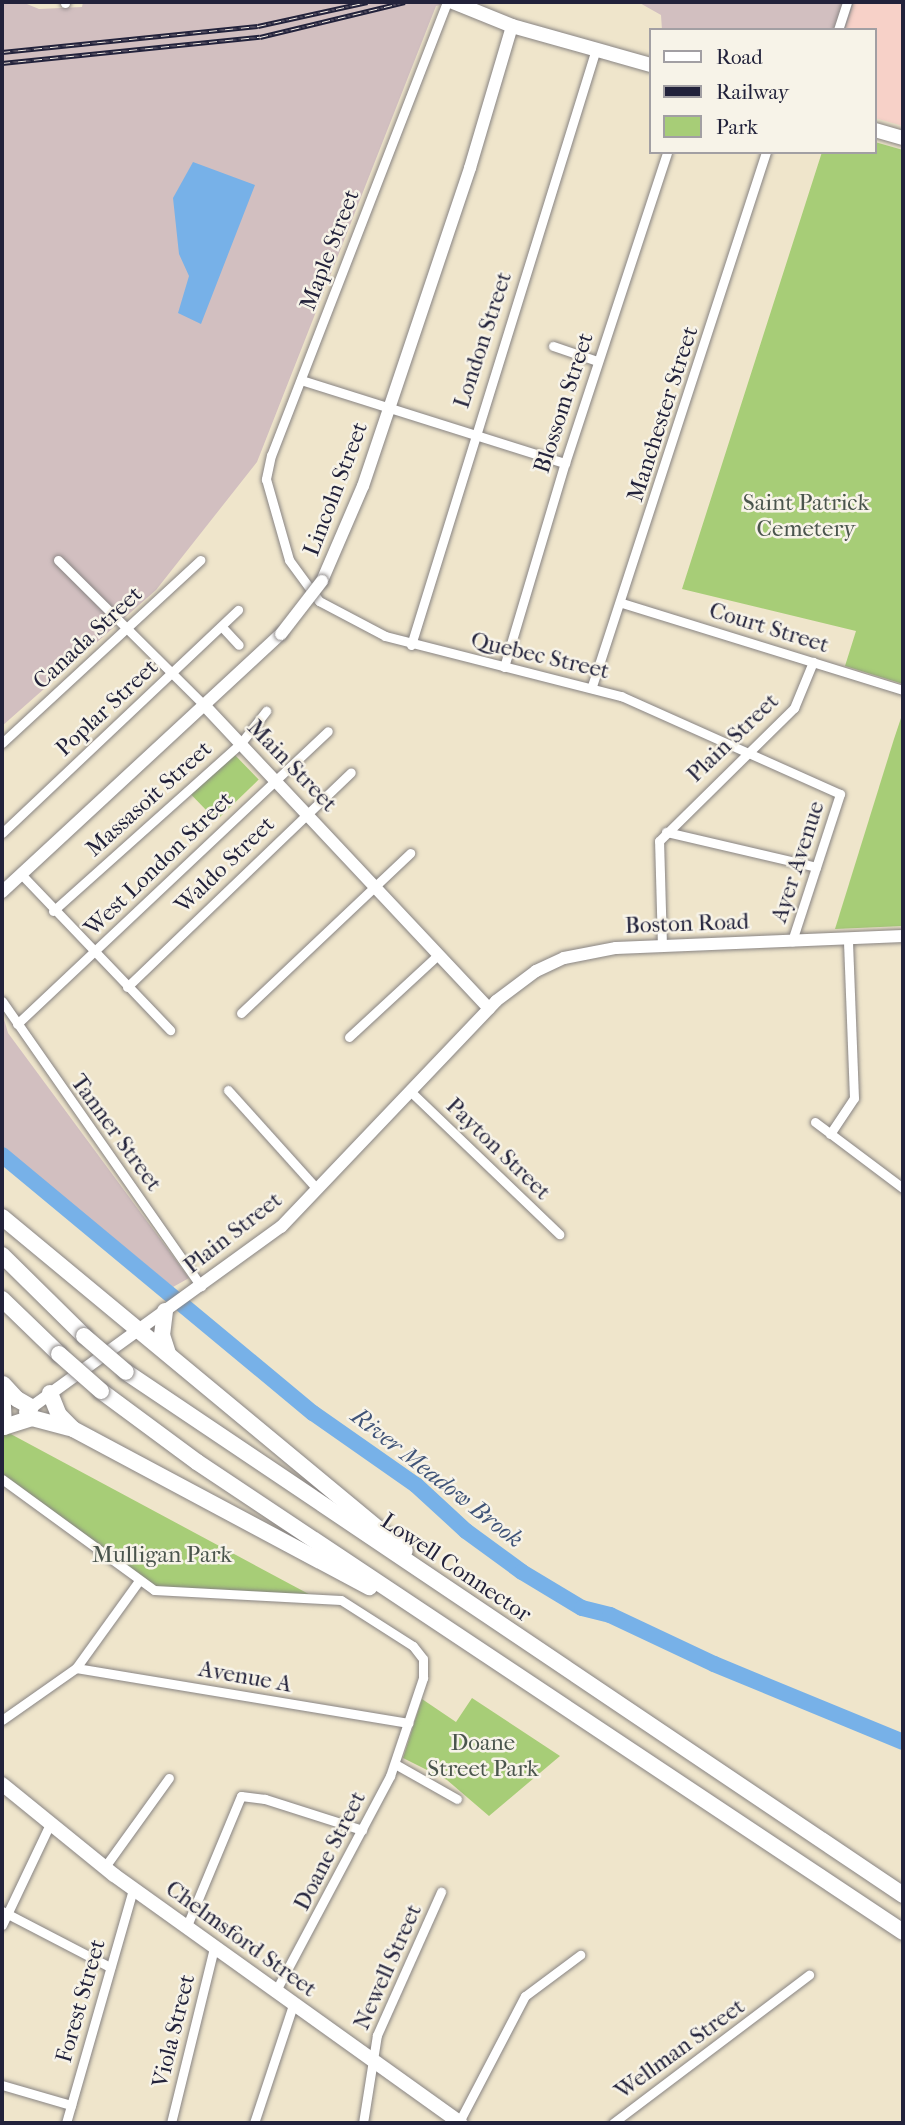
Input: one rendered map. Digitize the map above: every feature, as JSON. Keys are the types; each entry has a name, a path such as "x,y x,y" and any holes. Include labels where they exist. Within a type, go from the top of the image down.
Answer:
{"highway":[{"path":"2,1217 469,1604"},
{"name":"Lowell Connector","path":"2,1255 84,1336 126,1372 903,1895"},
{"path":"2,1299 101,1391 197,1462 903,1932"},
{"path":"165,1311 162,1341 169,1355"},
{"path":"2,1384 3,1428 32,1418 73,1429 452,1631"},
{"path":"2,1384 16,1399 31,1407"},
{"path":"50,1394 59,1415 73,1429"}],"main road":[{"path":"453,2 512,26 650,65"},
{"path":"877,131 903,138"},
{"name":"Chelmsford Street","path":"2,1784 49,1826 104,1868 293,2005 371,2057 459,2123"}],"street":[{"name":"Maple Street","path":"275,515 266,479 268,467 447,2"},
{"path":"839,28 847,2"},
{"name":"Lincoln Street","path":"2,892 281,634 322,581 346,531 389,410 512,26"},
{"name":"London Street","path":"411,645 473,436 596,49"},
{"name":"Blossom Street","path":"504,667 597,361 666,154"},
{"name":"Manchester Street","path":"592,686 622,603 765,154"},
{"path":"553,346 597,361"},
{"path":"301,380 389,410 565,463"},
{"name":"Quebec Street","path":"275,515 289,560 314,596 373,630 411,645 592,686 840,794"},
{"name":"Main Street","path":"58,560 128,627 241,743 489,1008"},
{"name":"Canada Street","path":"2,743 200,560"},
{"name":"Court Street","path":"622,603 903,690"},
{"name":"Poplar Street","path":"2,833 223,628 238,610"},
{"path":"223,628 239,645"},
{"name":"Plain Street","path":"666,832 800,702 813,662"},
{"name":"Massasoit Street","path":"53,911 241,743 266,711"},
{"name":"West London Street","path":"17,1024 328,731"},
{"name":"Waldo Street","path":"127,987 351,772"},
{"name":"Ayer Avenue","path":"792,941 840,794"},
{"path":"663,946 658,844 666,832 816,867"},
{"path":"241,1013 410,853"},
{"path":"21,874 53,911 170,1030"},
{"name":"Boston Road","path":"489,1008 510,988 536,971 589,952 663,946 903,936"},
{"path":"830,1133 854,1098 848,939"},
{"path":"349,1037 439,954"},
{"name":"Tanner Street","path":"2,1002 195,1290"},
{"name":"Plain Street","path":"3,1428 281,1227 489,1008"},
{"path":"228,1090 317,1189"},
{"name":"Payton Street","path":"410,1091 559,1234"},
{"path":"815,1122 903,1188"},
{"path":"2,1479 138,1582 76,1668 2,1720"},
{"name":"Doane Street","path":"138,1582 172,1593 348,1603 413,1646 423,1659 423,1678 395,1764 275,1992"},
{"name":"Avenue A","path":"76,1668 408,1723"},
{"path":"395,1764 457,1799"},
{"path":"104,1868 169,1777"},
{"path":"187,1928 241,1796 265,1799 362,1830"},
{"path":"2,1925 5,1912 49,1826"},
{"name":"Forest Street","path":"66,2123 133,1889"},
{"name":"Newell Street","path":"363,2123 371,2057 441,1892"},
{"path":"5,1912 110,1967"},
{"name":"Viola Street","path":"171,2123 214,1948"},
{"path":"459,2123 525,1996 580,1955"},
{"name":"Wellman Street","path":"613,2123 771,2006 808,1975"},
{"path":"254,2123 293,2005"},
{"path":"2,2085 71,2105"}],"shaded area":[{"path":"2,2 22,2 39,9 82,7 83,2 451,2 436,6 257,462 156,590 2,726"},
{"path":"638,2 854,2 846,28 662,28 661,15"},
{"path":"854,2 903,2 903,126 877,119 877,28 846,28"},
{"path":"2,1012 8,1033 189,1278 173,1287 2,1146"}],"green space":[{"name":"Saint Patrick Cemetery","path":"877,143 903,150 903,684 845,666 856,631 682,589 821,154 877,154"},
{"path":"903,712 903,926 835,929 894,739"},
{"path":"233,753 259,780 216,821 191,794"},
{"name":"Mulligan Park","path":"2,1429 318,1599 163,1592 2,1479"},
{"name":"Doane Street Park","path":"472,1698 560,1756 489,1816 447,1780 403,1758 422,1699 456,1722"}],"water":[{"path":"193,162 255,185 201,324 178,313 189,276 179,254 173,198"}],"waterway":[{"name":"River Meadow Brook","path":"2,1155 313,1413 416,1485 466,1531 522,1572 582,1608 610,1615 714,1664 903,1742"}],"railway":[{"path":"2,52 258,26 367,2"},
{"path":"2,63 260,37 405,2"}]}
